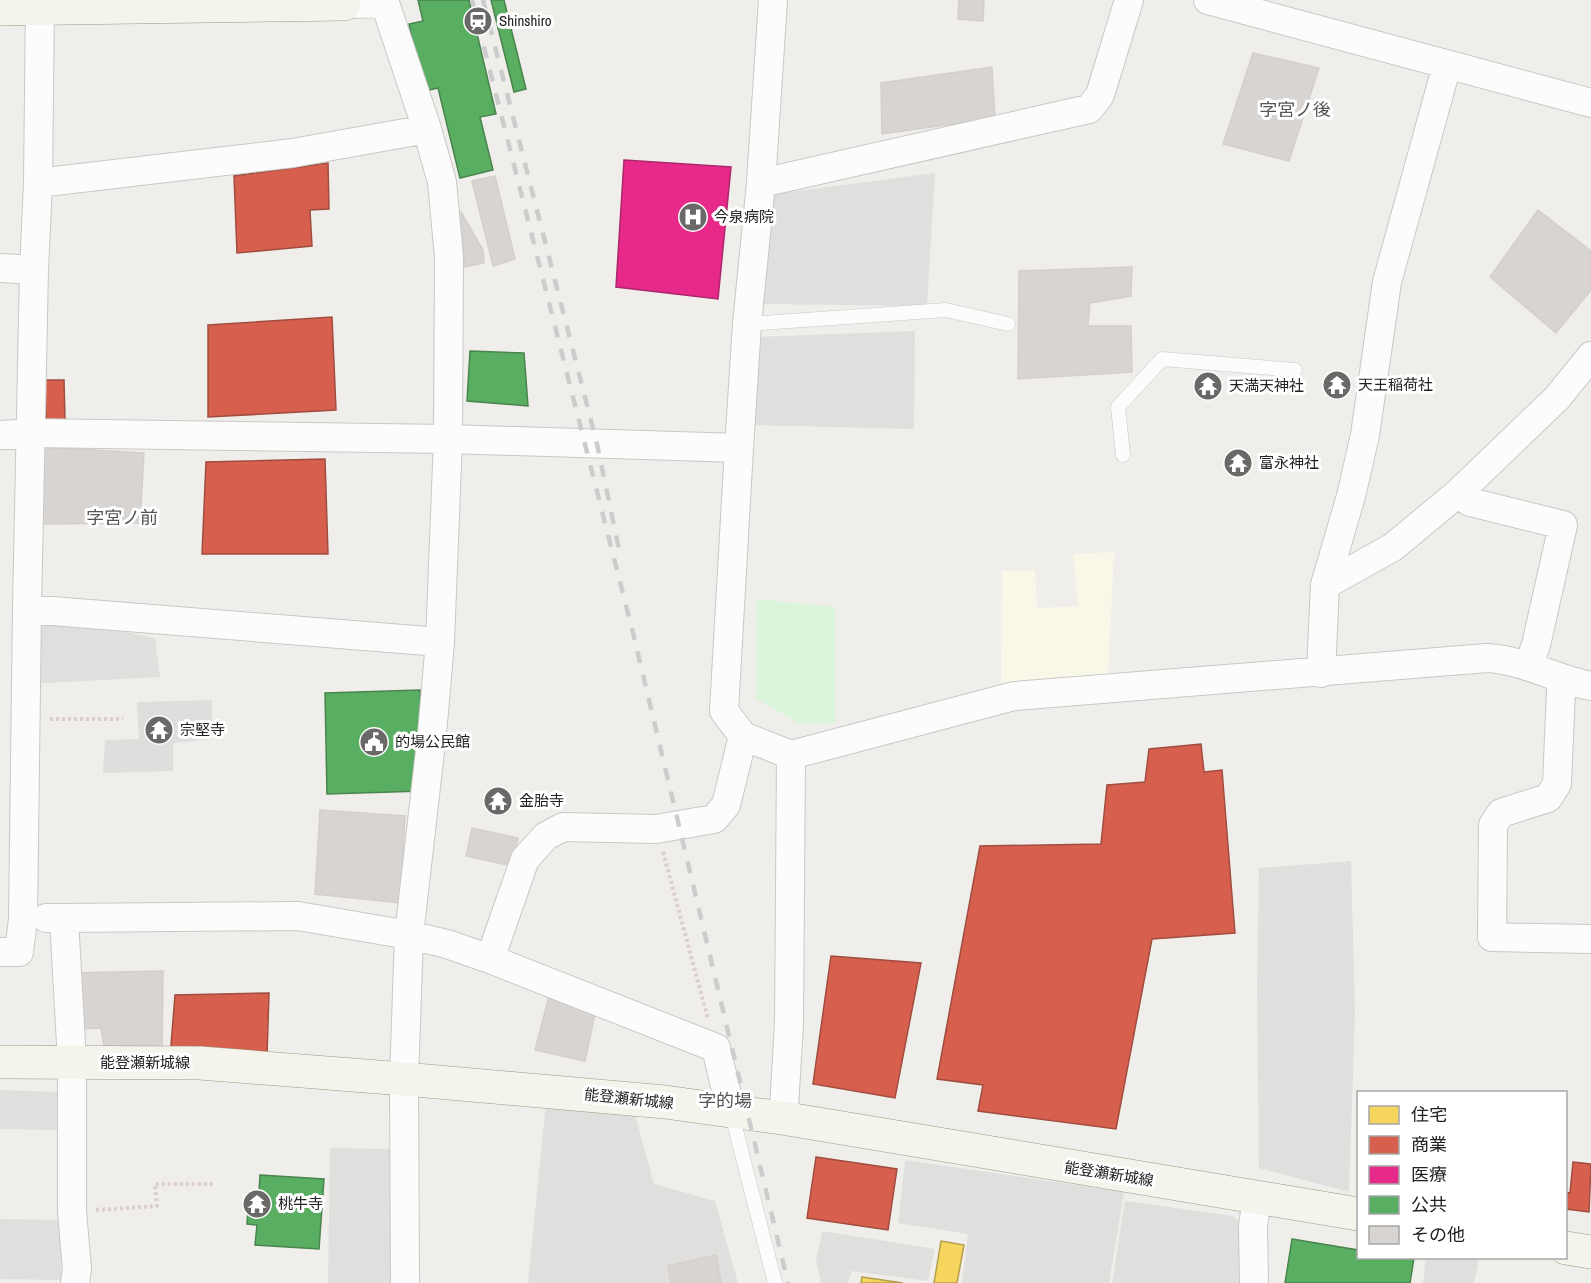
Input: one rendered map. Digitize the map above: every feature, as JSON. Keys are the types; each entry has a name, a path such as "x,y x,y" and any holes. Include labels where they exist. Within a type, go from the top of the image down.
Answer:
{"main road":[{"path":"0,9 40,4 344,2"},
{"name":"能登瀬新城線","path":"0,1062 200,1063 665,1102 782,1118 1357,1214"},
{"path":"1567,1248 1591,1252"}],"street":[{"path":"773,0 761,183 738,448 724,711 743,736 791,755 1014,696 1487,658 1508,659 1578,683"},
{"path":"761,183 1089,109 1100,95 1129,0"},
{"path":"1208,0 1591,103"},
{"path":"344,2 385,3 442,182 449,257 448,439 440,642 409,935 404,1079 405,1283"},
{"path":"0,952 19,952 23,919 33,270 38,183 40,4"},
{"path":"1321,673 1325,585 1351,496 1365,435 1388,282 1448,65"},
{"path":"38,183 293,153 427,129"},
{"path":"0,268 33,270"},
{"path":"1325,585 1394,547 1458,494 1557,398 1591,356"},
{"path":"0,435 31,433 448,439 738,448"},
{"path":"1458,494 1470,502 1563,525 1536,645 1528,666"},
{"path":"27,609 440,642"},
{"path":"1578,683 1561,691 1557,784 1548,798 1501,813 1493,825 1492,937 1591,939"},
{"path":"490,959 525,859 546,836 563,827 656,829 714,819 726,805 743,736"},
{"path":"782,1118 789,1024 791,755"},
{"path":"23,919 297,916 409,935 447,944 716,1048 731,1111"},
{"path":"63,918 72,1062 72,1211 77,1269 75,1283"},
{"path":"1254,1283 1253,1226 1257,1198"}],"lane":[{"path":"747,324 946,310 1008,324"},
{"path":"1123,455 1119,407 1162,359 1295,370"},
{"path":"731,1111 775,1283"}],"path":[{"path":"26,719 123,719"},
{"path":"656,829 716,1048"},
{"path":"72,1211 157,1206 155,1184 214,1184"}],"shaded area":[{"path":"935,173 927,306 759,304 767,195"},
{"path":"915,331 914,429 753,425 752,337"},
{"path":"1114,552 1108,679 1001,689 1002,571 1035,570 1037,608 1078,606 1073,554"},
{"path":"75,622 155,638 160,677 27,684 25,625"},
{"path":"212,700 212,739 173,743 173,771 103,773 105,740 139,739 137,702"},
{"path":"1351,861 1355,1013 1349,1192 1259,1168 1257,987 1259,868"},
{"path":"0,1090 63,1092 62,1130 0,1129"},
{"path":"546,1103 633,1107 654,1184 715,1201 738,1283 528,1283"},
{"path":"330,1148 395,1149 396,1283 328,1283"},
{"path":"905,1160 1124,1192 1109,1283 962,1283 968,1234 898,1223"},
{"path":"1125,1201 1233,1216 1239,1221 1246,1283 1112,1283"},
{"path":"0,1219 62,1220 61,1280 0,1279"},
{"path":"822,1231 935,1249 928,1281 852,1271 848,1283 821,1283 816,1260"},
{"path":"1426,1259 1479,1259 1474,1283 1423,1283"}],"green space":[{"path":"756,599 835,607 835,723 800,724 756,698"}],"building: 住宅":[{"path":"941,1241 964,1245 957,1283 934,1283"},
{"path":"862,1277 903,1283 861,1283"}],"building: 商業":[{"path":"328,163 329,209 310,210 312,246 237,253 234,176"},
{"path":"332,317 336,410 208,417 208,325"},
{"path":"45,380 64,380 65,420 46,420"},
{"path":"325,459 328,554 202,554 206,462"},
{"path":"1201,744 1204,772 1222,770 1235,933 1152,939 1116,1129 978,1111 983,1085 937,1079 980,846 1101,844 1107,785 1145,782 1149,749"},
{"path":"831,956 921,963 895,1098 813,1084"},
{"path":"269,993 267,1056 170,1058 175,995"},
{"path":"816,1157 897,1169 888,1230 807,1218"},
{"path":"1573,1162 1591,1164 1589,1212 1567,1209 1567,1192 1570,1193"}],"building: 医療":[{"path":"624,160 731,167 718,299 616,287"}],"building: 公共":[{"path":"418,0 469,0 496,114 480,117 493,170 460,178 438,88 425,91 415,54 409,24 423,21"},
{"path":"491,0 504,0 526,89 514,92"},
{"path":"470,351 524,353 528,406 467,401"},
{"name":"的場公民館","path":"420,690 423,791 327,794 325,693"},
{"path":"260,1175 324,1179 319,1249 255,1245 257,1225 247,1224 249,1193 259,1193"},
{"path":"1292,1239 1357,1250 1357,1259 1414,1259 1410,1283 1285,1283"}],"building: その他":[{"path":"959,0 984,0 983,21 958,19"},
{"path":"1253,53 1319,68 1289,161 1223,144"},
{"path":"992,67 995,118 882,134 881,83"},
{"path":"495,176 515,259 493,266 472,181"},
{"path":"1538,210 1591,251 1591,290 1556,333 1490,277"},
{"path":"461,212 483,250 484,263 465,267"},
{"path":"1132,267 1131,296 1090,303 1088,326 1131,326 1132,372 1018,379 1019,271"},
{"path":"39,447 144,453 140,523 42,524"},
{"path":"320,810 405,816 400,903 315,894"},
{"path":"472,828 518,838 512,866 466,856"},
{"path":"163,971 162,1060 105,1051 101,1028 75,1029 67,973"},
{"path":"549,996 596,1009 585,1061 535,1050"},
{"path":"716,1255 721,1283 671,1283 668,1266"}],"railway":[{"path":"472,0 633,633 788,1283"},
{"path":"483,0 597,444 621,559"}],"place":[{"name":"Shinshiro","path":"478,21"},
{"name":"今泉病院","path":"693,217"},
{"name":"天王稲荷社","path":"1337,385"},
{"name":"天満天神社","path":"1208,386"},
{"name":"富永神社","path":"1238,463"},
{"name":"宗堅寺","path":"159,730"},
{"name":"的場公民館","path":"374,742"},
{"name":"金胎寺","path":"498,801"},
{"name":"桃牛寺","path":"257,1204"}],"district":[{"name":"字宮ノ後","path":"1295,110"},
{"name":"字宮ノ前","path":"122,518"},
{"name":"字的場","path":"725,1101"}]}
